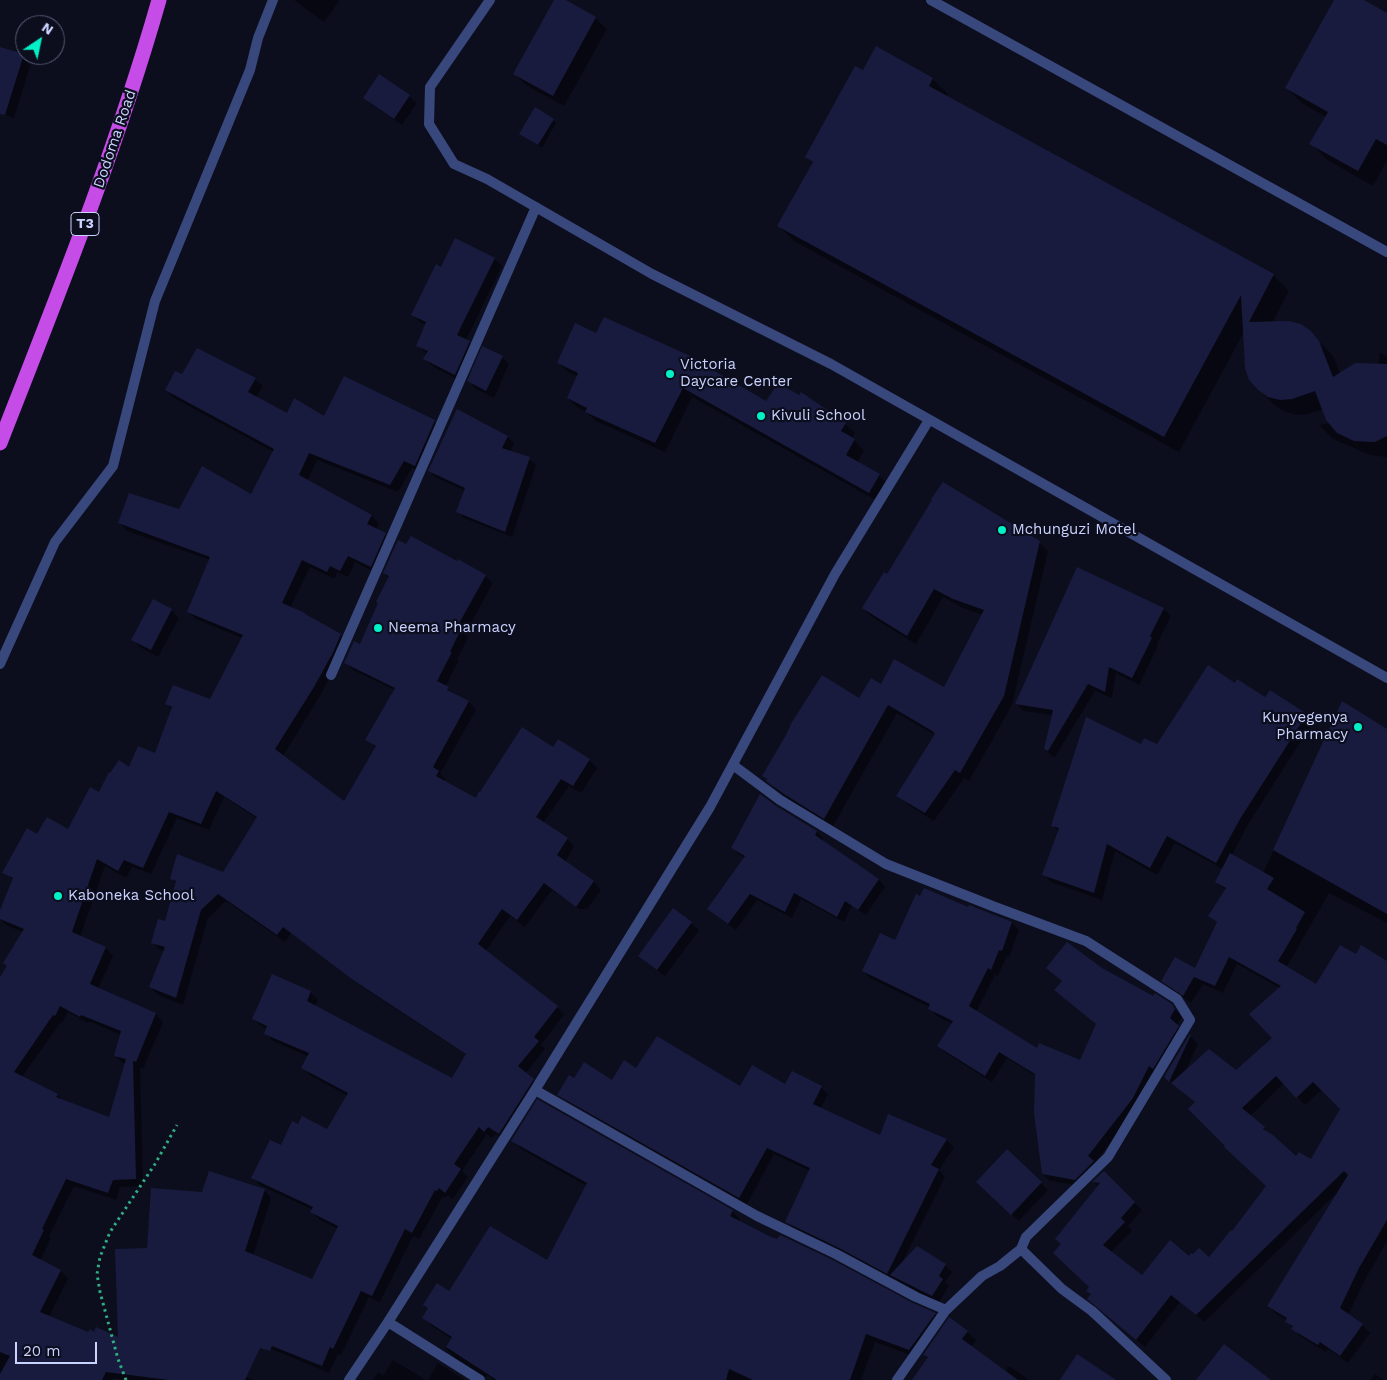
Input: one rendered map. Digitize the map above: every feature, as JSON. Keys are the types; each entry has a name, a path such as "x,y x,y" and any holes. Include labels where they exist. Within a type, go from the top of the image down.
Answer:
{"highway":[{"name":"Dodoma Road","path":"0,443 85,225 142,61 159,0"}],"street":[{"path":"0,664 55,542 113,466 155,301 250,70 258,38 273,0"},
{"path":"490,0 430,87 429,124 454,164 487,179 652,274 831,364 1387,678"},
{"path":"932,0 1387,252"},
{"path":"331,675 536,207"},
{"path":"349,1380 536,1090 710,807 835,574 929,420"},
{"path":"734,765 780,800 886,864 995,908 1086,941 1177,999 1190,1020 1108,1157 1026,1236 1020,1249 1000,1266 982,1276 946,1310 897,1380"},
{"path":"536,1090 757,1216 836,1254 916,1297 946,1310"},
{"path":"1020,1249 1062,1289 1092,1311 1166,1380"},
{"path":"388,1322 480,1380"}],"path":[{"path":"126,1380 118,1359 100,1292 97,1274 100,1257 110,1232 156,1164 177,1125"}],"building":[{"path":"554,0 566,0 596,17 553,96 513,74"},
{"path":"1334,0 1364,0 1387,13 1387,145 1376,139 1358,171 1309,144 1328,112 1285,88"},
{"path":"876,46 933,78 929,86 1274,274 1249,322 1289,321 1301,324 1311,331 1319,341 1333,377 1355,363 1387,364 1387,436 1375,442 1354,441 1337,433 1326,420 1315,391 1292,399 1280,400 1268,397 1258,390 1249,380 1245,368 1241,295 1164,437 777,226 813,162 805,157 855,66 863,70"},
{"path":"0,47 15,51 15,65 21,65 5,115 0,114"},
{"path":"379,74 410,95 394,119 363,98"},
{"path":"535,107 554,119 538,145 519,134"},
{"path":"455,238 495,258 457,335 470,341 455,375 423,359 428,351 416,346 426,322 411,315 436,264 441,267"},
{"path":"604,317 697,359 766,401 778,383 799,395 801,392 846,423 841,431 855,439 846,455 880,474 869,493 683,388 655,443 585,412 587,408 567,398 578,373 557,363 575,323 596,333"},
{"path":"482,346 503,356 486,391 467,381"},
{"path":"197,348 256,378 248,392 287,413 294,398 324,416 344,376 435,420 415,466 404,461 390,485 309,453 299,475 372,515 367,524 386,533 371,567 348,556 340,571 330,566 327,572 302,560 282,603 305,613 341,634 331,657 314,687 275,749 344,801 376,746 365,740 395,688 344,663 354,641 360,644 378,603 376,602 389,576 383,573 398,540 406,544 411,536 486,575 457,627 461,629 437,681 449,687 447,690 469,701 433,767 439,771 436,776 476,798 522,727 553,747 558,739 590,759 573,786 561,779 536,817 568,838 557,855 594,881 576,907 544,883 517,920 502,909 478,944 558,1006 534,1037 539,1041 518,1066 534,1079 499,1134 488,1127 484,1132 479,1127 454,1164 461,1169 445,1193 439,1188 437,1191 435,1190 412,1233 405,1229 372,1296 361,1291 333,1349 330,1347 322,1366 272,1346 270,1351 260,1348 245,1380 169,1380 106,1372 102,1380 0,1380 0,1374 10,1356 0,1352 0,977 7,966 3,963 24,929 0,919 0,910 13,878 2,873 27,828 37,834 47,817 68,829 90,787 99,792 109,772 119,760 129,767 138,746 155,753 172,707 165,704 173,685 210,699 243,635 187,612 210,557 118,523 129,493 179,509 202,466 251,494 274,449 165,390 175,371 182,374","holes":["216,791 257,817 223,872 177,854 170,879 176,881 165,921 158,919 151,943 165,947 149,987 176,998 201,910 218,894 277,935 283,927 353,980 466,1054 452,1078 307,1001 311,991 272,974 252,1019 267,1026 264,1034 309,1053 301,1068 348,1093 327,1129 302,1116 298,1124 292,1121 281,1145 270,1140 251,1178 313,1207 310,1212 338,1226 312,1279 245,1251 265,1189 209,1171 202,1192 151,1188 147,1248 115,1249 118,1337 96,1327 94,1332 90,1329 88,1332 40,1312 61,1270 32,1255 66,1179 108,1193 113,1180 136,1179 133,1061 136,1062 156,1013 90,984 106,947 72,932 97,859 118,871 124,860 143,868 169,812 201,824","60,1006 80,1017 81,1015 121,1031 114,1056 126,1059 109,1117 56,1097 58,1094 14,1072 53,1015 55,1016"]},
{"path":"457,409 508,436 502,448 530,457 505,532 456,512 465,488 428,471"},
{"path":"943,482 1040,541 1004,696 960,773 955,770 925,813 896,796 935,734 888,705 824,819 784,794 762,776 792,722 822,675 859,698 871,678 881,684 894,659 944,687 984,610 953,599 934,589 907,636 862,608 884,572 887,574"},
{"path":"1077,567 1164,608 1150,636 1152,638 1132,678 1109,667 1105,692 1088,684 1048,751 1044,749 1053,710 1015,704"},
{"path":"153,599 172,609 151,650 131,640"},
{"path":"1208,665 1235,683 1237,679 1265,697 1270,690 1307,714 1240,819 1216,863 1167,836 1150,868 1107,844 1094,893 1042,875 1059,828 1051,826 1086,717 1141,744 1144,738 1157,744"},
{"path":"1342,701 1387,729 1387,914 1273,850"},
{"path":"760,794 817,831 815,835 879,879 858,910 845,901 837,917 794,893 785,912 750,894 728,924 707,909 745,856 731,848"},
{"path":"1230,853 1274,878 1267,889 1305,912 1278,961 1316,984 1340,945 1356,954 1361,945 1387,961 1387,1220 1359,1268 1340,1308 1363,1324 1340,1356 1320,1342 1318,1345 1291,1329 1293,1326 1285,1322 1287,1318 1267,1306 1348,1175 1344,1171 1196,1315 1171,1295 1136,1340 1087,1299 1091,1294 1086,1291 1089,1287 1053,1253 1061,1244 1055,1239 1100,1183 1092,1182 1104,1171 1135,1202 1121,1218 1125,1222 1103,1245 1142,1275 1170,1240 1189,1256 1199,1248 1209,1257 1232,1231 1266,1186 1224,1147 1188,1109 1195,1102 1171,1083 1209,1049 1236,1070 1272,1038 1249,1014 1281,986 1229,957 1215,986 1194,977 1183,996 1161,981 1175,957 1195,968 1217,922 1208,916 1226,888 1215,882","holes":["1276,1076 1296,1098 1313,1082 1340,1109 1311,1159 1299,1152 1296,1156 1273,1135 1263,1129 1265,1127 1242,1108"]},
{"path":"924,888 968,907 969,905 1012,922 1002,951 999,950 991,970 988,968 969,1006 1037,1048 1039,1043 1080,1060 1096,1024 1054,990 1062,981 1046,968 1067,942 1102,968 1153,996 1155,993 1172,1004 1175,1009 1170,1018 1179,1026 1153,1069 1149,1066 1133,1098 1088,1156 1094,1161 1075,1180 1042,1174 1034,1113 1035,1074 999,1052 985,1076 937,1046 953,1021 928,1009 930,1004 862,971 880,933 895,940 916,894 920,896"},
{"path":"673,908 692,922 657,970 638,956"},
{"path":"1191,1035 1169,1082 1164,1077"},
{"path":"657,1036 740,1086 752,1065 785,1084 792,1071 822,1086 813,1104 880,1135 888,1114 947,1139 931,1165 939,1169 887,1274 785,1222 810,1168 767,1148 739,1198 557,1095 569,1075 574,1078 584,1062 612,1080 624,1060 636,1068"},
{"path":"537,1099 733,1210 730,1216 771,1237 777,1239 780,1235 936,1313 909,1350 866,1334 850,1380 753,1380 729,1369 726,1380 497,1380 446,1347 452,1337 422,1318 428,1308 423,1305 437,1283 449,1291 490,1226 547,1260 587,1183 511,1141"},
{"path":"1007,1149 1042,1182 1011,1215 976,1182"},
{"path":"917,1246 946,1264 939,1276 943,1279 932,1296 890,1275"},
{"path":"949,1317 968,1331 962,1339 1018,1380 912,1380 928,1357 923,1355"},
{"path":"1224,1344 1271,1380 1196,1380"},
{"path":"1077,1354 1116,1380 1060,1380"}],"place":[{"name":"Victoria Daycare Center","path":"670,374"},
{"name":"Kivuli School","path":"761,416"},
{"name":"Mchunguzi Motel","path":"1002,530"},
{"name":"Neema Pharmacy","path":"378,628"},
{"name":"Kunyegenya Pharmacy","path":"1358,727"},
{"name":"Kaboneka School","path":"58,896"}]}
